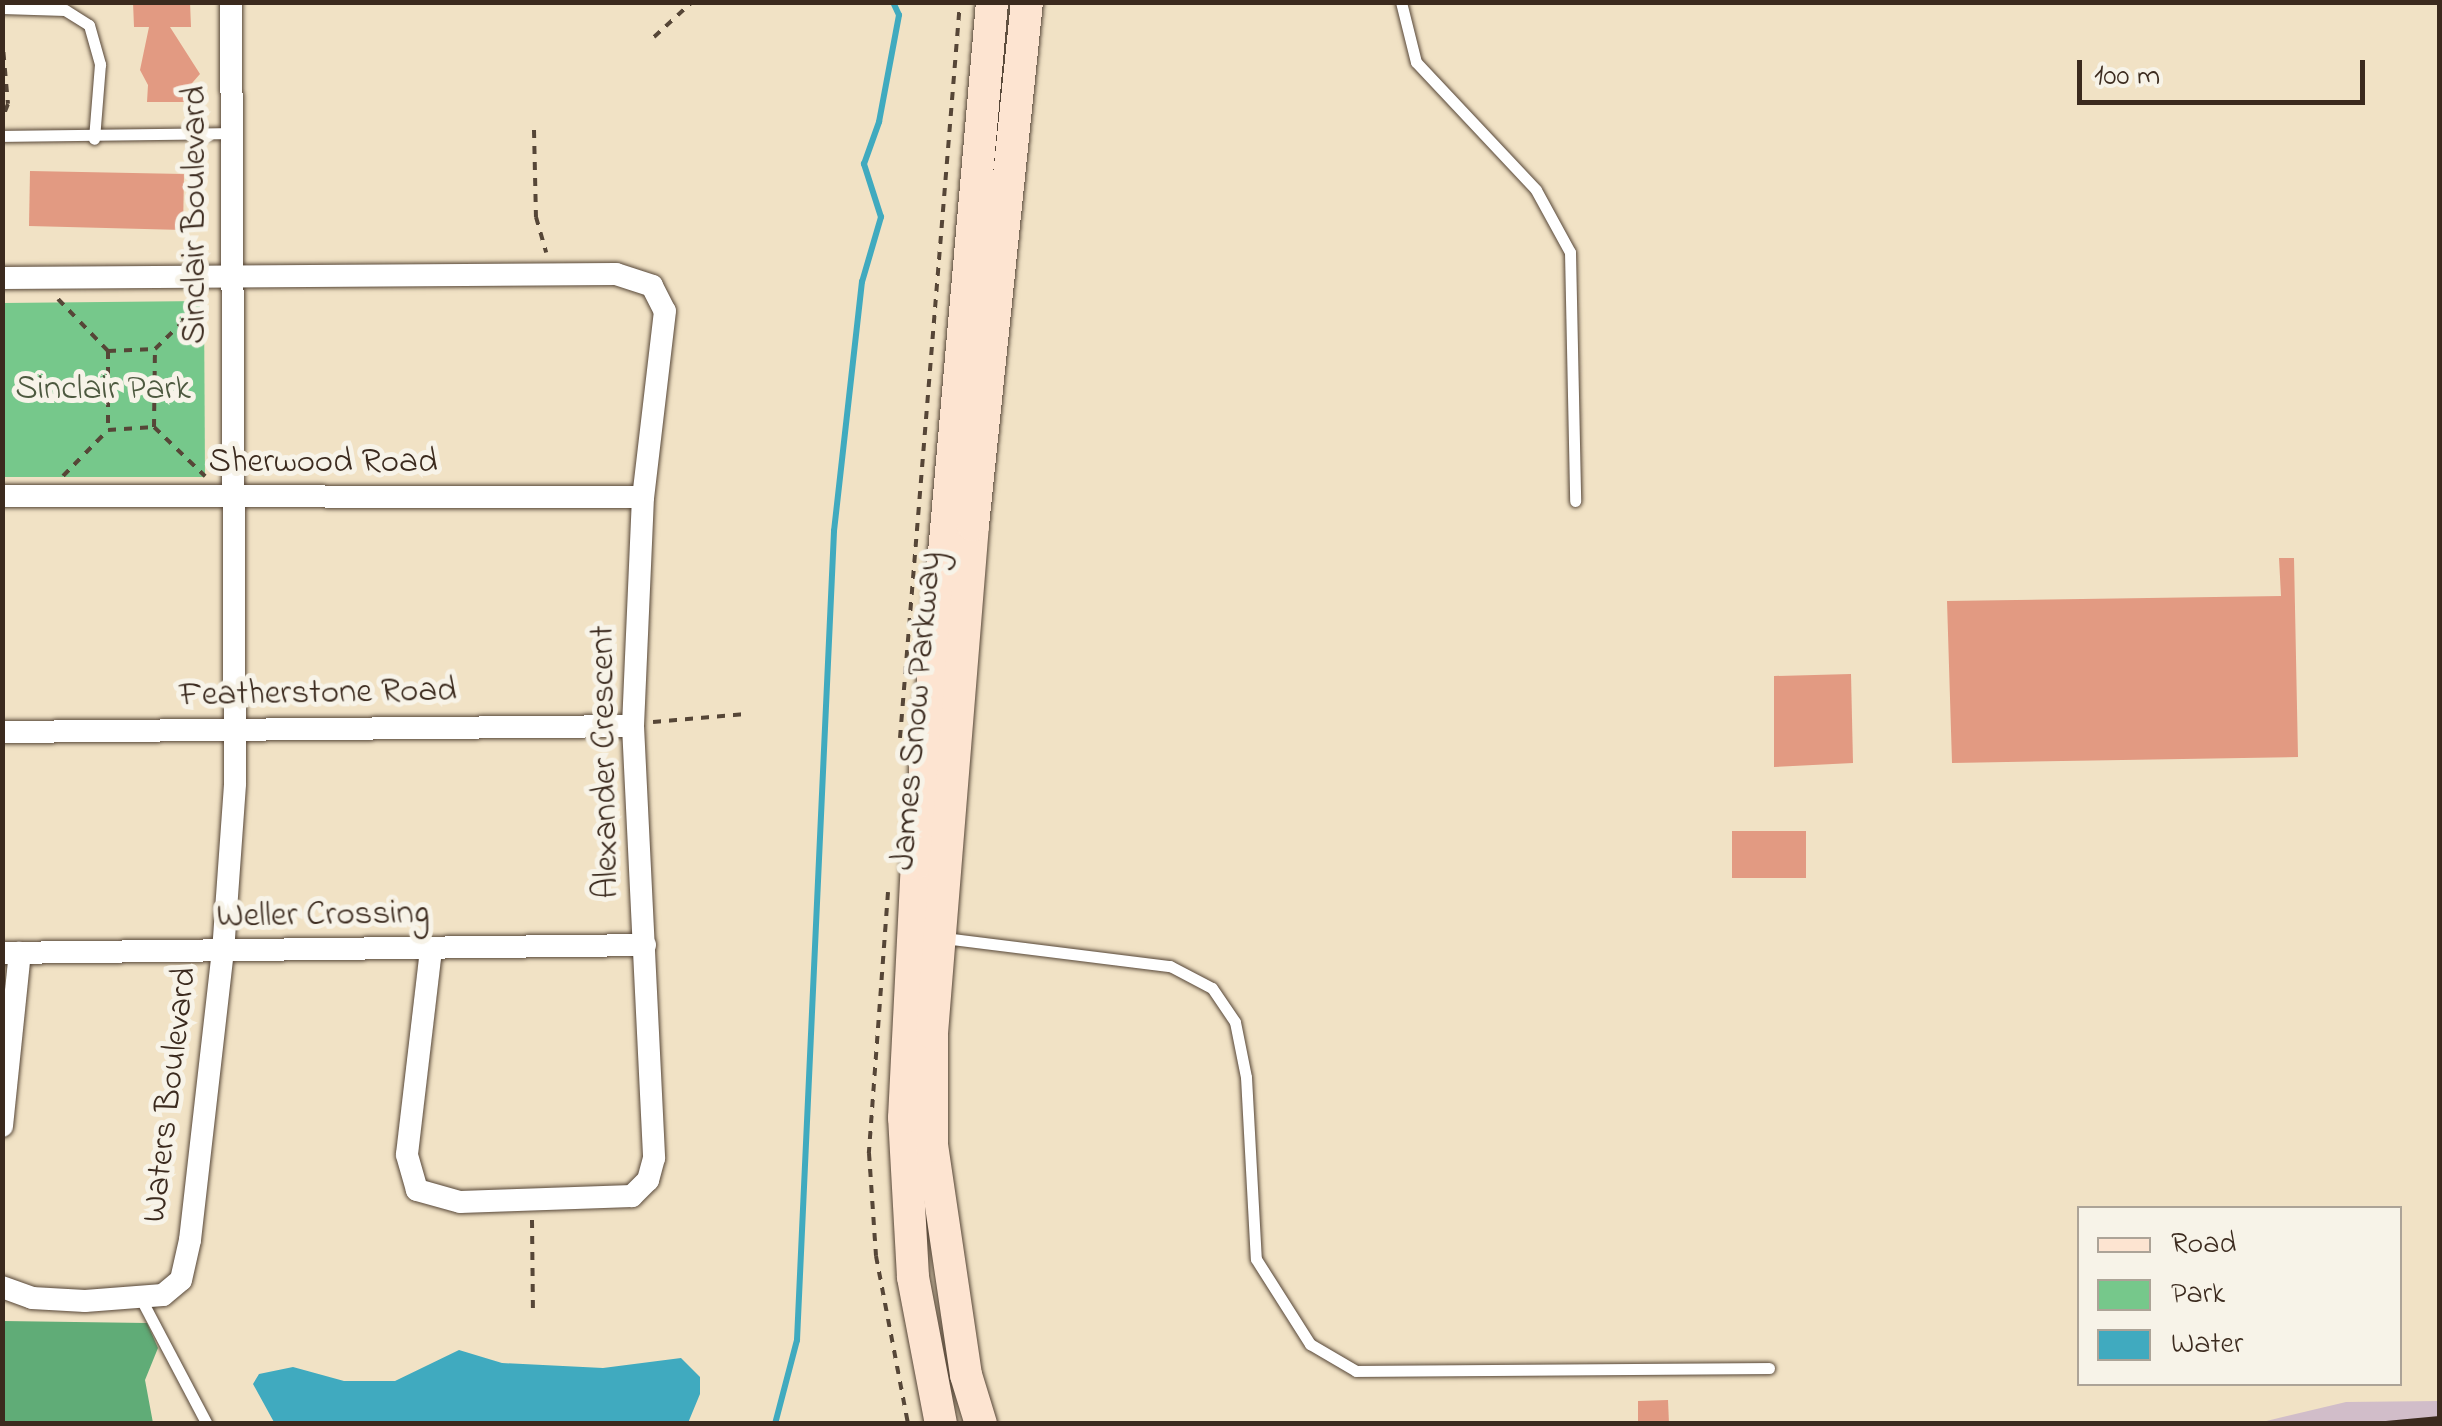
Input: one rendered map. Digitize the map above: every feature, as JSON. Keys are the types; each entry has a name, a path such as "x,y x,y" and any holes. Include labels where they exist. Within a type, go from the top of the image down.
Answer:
{"main road":[{"name":"James Snow Parkway","path":"941,1424 913,1278 904,1118 916,863 992,2"},
{"name":"James Snow Parkway","path":"981,1424 966,1375 932,1146 940,938 972,525 1026,2"}],"street":[{"name":"Sinclair Boulevard","path":"230,2 236,729"},
{"name":"Alexander Crescent","path":"2,278 616,274 652,286 666,311 643,497 633,726 654,1158 648,1180 620,1200 444,1201 426,1196 411,1180 407,1154 431,950"},
{"name":"Sherwood Road","path":"2,496 643,497"},
{"name":"Featherstone Road","path":"2,732 633,726"},
{"name":"Waters Boulevard","path":"142,1299 164,1294 181,1280 224,952 236,729"},
{"name":"Weller Crossing","path":"11,953 645,945"},
{"path":"2,1126 11,953"},
{"path":"2,1287 32,1298 142,1299"}],"lane":[{"path":"1401,2 1416,62 1536,190 1570,252 1576,501"},
{"path":"2,8 65,10 89,25 100,64 94,139"},
{"path":"2,136 94,139 233,133"},
{"path":"940,938 1170,966 1212,988 1235,1022 1246,1077 1256,1259 1310,1344 1356,1371 1770,1368"},
{"path":"142,1299 207,1424"}],"path":[{"path":"654,36 692,2"},
{"path":"2,36 8,104 2,119"},
{"path":"534,130 536,218 544,233 547,274"},
{"path":"108,351 155,349 230,276"},
{"path":"37,278 108,351 108,430"},
{"path":"154,427 155,349"},
{"path":"42,496 108,430 154,427 232,498"},
{"path":"633,726 746,714"},
{"path":"532,1201 533,1310"}],"shaded area":[{"path":"2439,1401 2439,1423 2258,1423 2346,1402"}],"green space":[{"name":"Sinclair Park","path":"204,301 205,477 3,477 3,303"},
{"path":"3,1321 147,1323 158,1348 145,1380 153,1423 3,1423"}],"water":[{"path":"459,1350 502,1363 603,1368 681,1358 700,1377 700,1394 688,1423 275,1424 253,1384 259,1374 293,1367 344,1381 395,1381"}],"building":[{"path":"133,2 190,2 191,27 170,27 200,74 186,90 186,102 147,102 148,85 140,70 149,27 134,27"},
{"path":"30,171 184,174 183,230 29,226"},
{"path":"2279,558 2294,558 2298,757 1952,763 1947,601 2281,596"},
{"path":"1851,674 1853,763 1774,767 1774,676"},
{"path":"1732,831 1806,831 1806,878 1732,878"},
{"path":"1668,1400 1669,1424 1638,1424 1638,1401"}],"waterway":[{"path":"775,1424 797,1340 834,531 862,282 881,217 864,164 879,122 899,15 893,2"}],"railway":[{"path":"2386,1424 2440,1419"}]}
